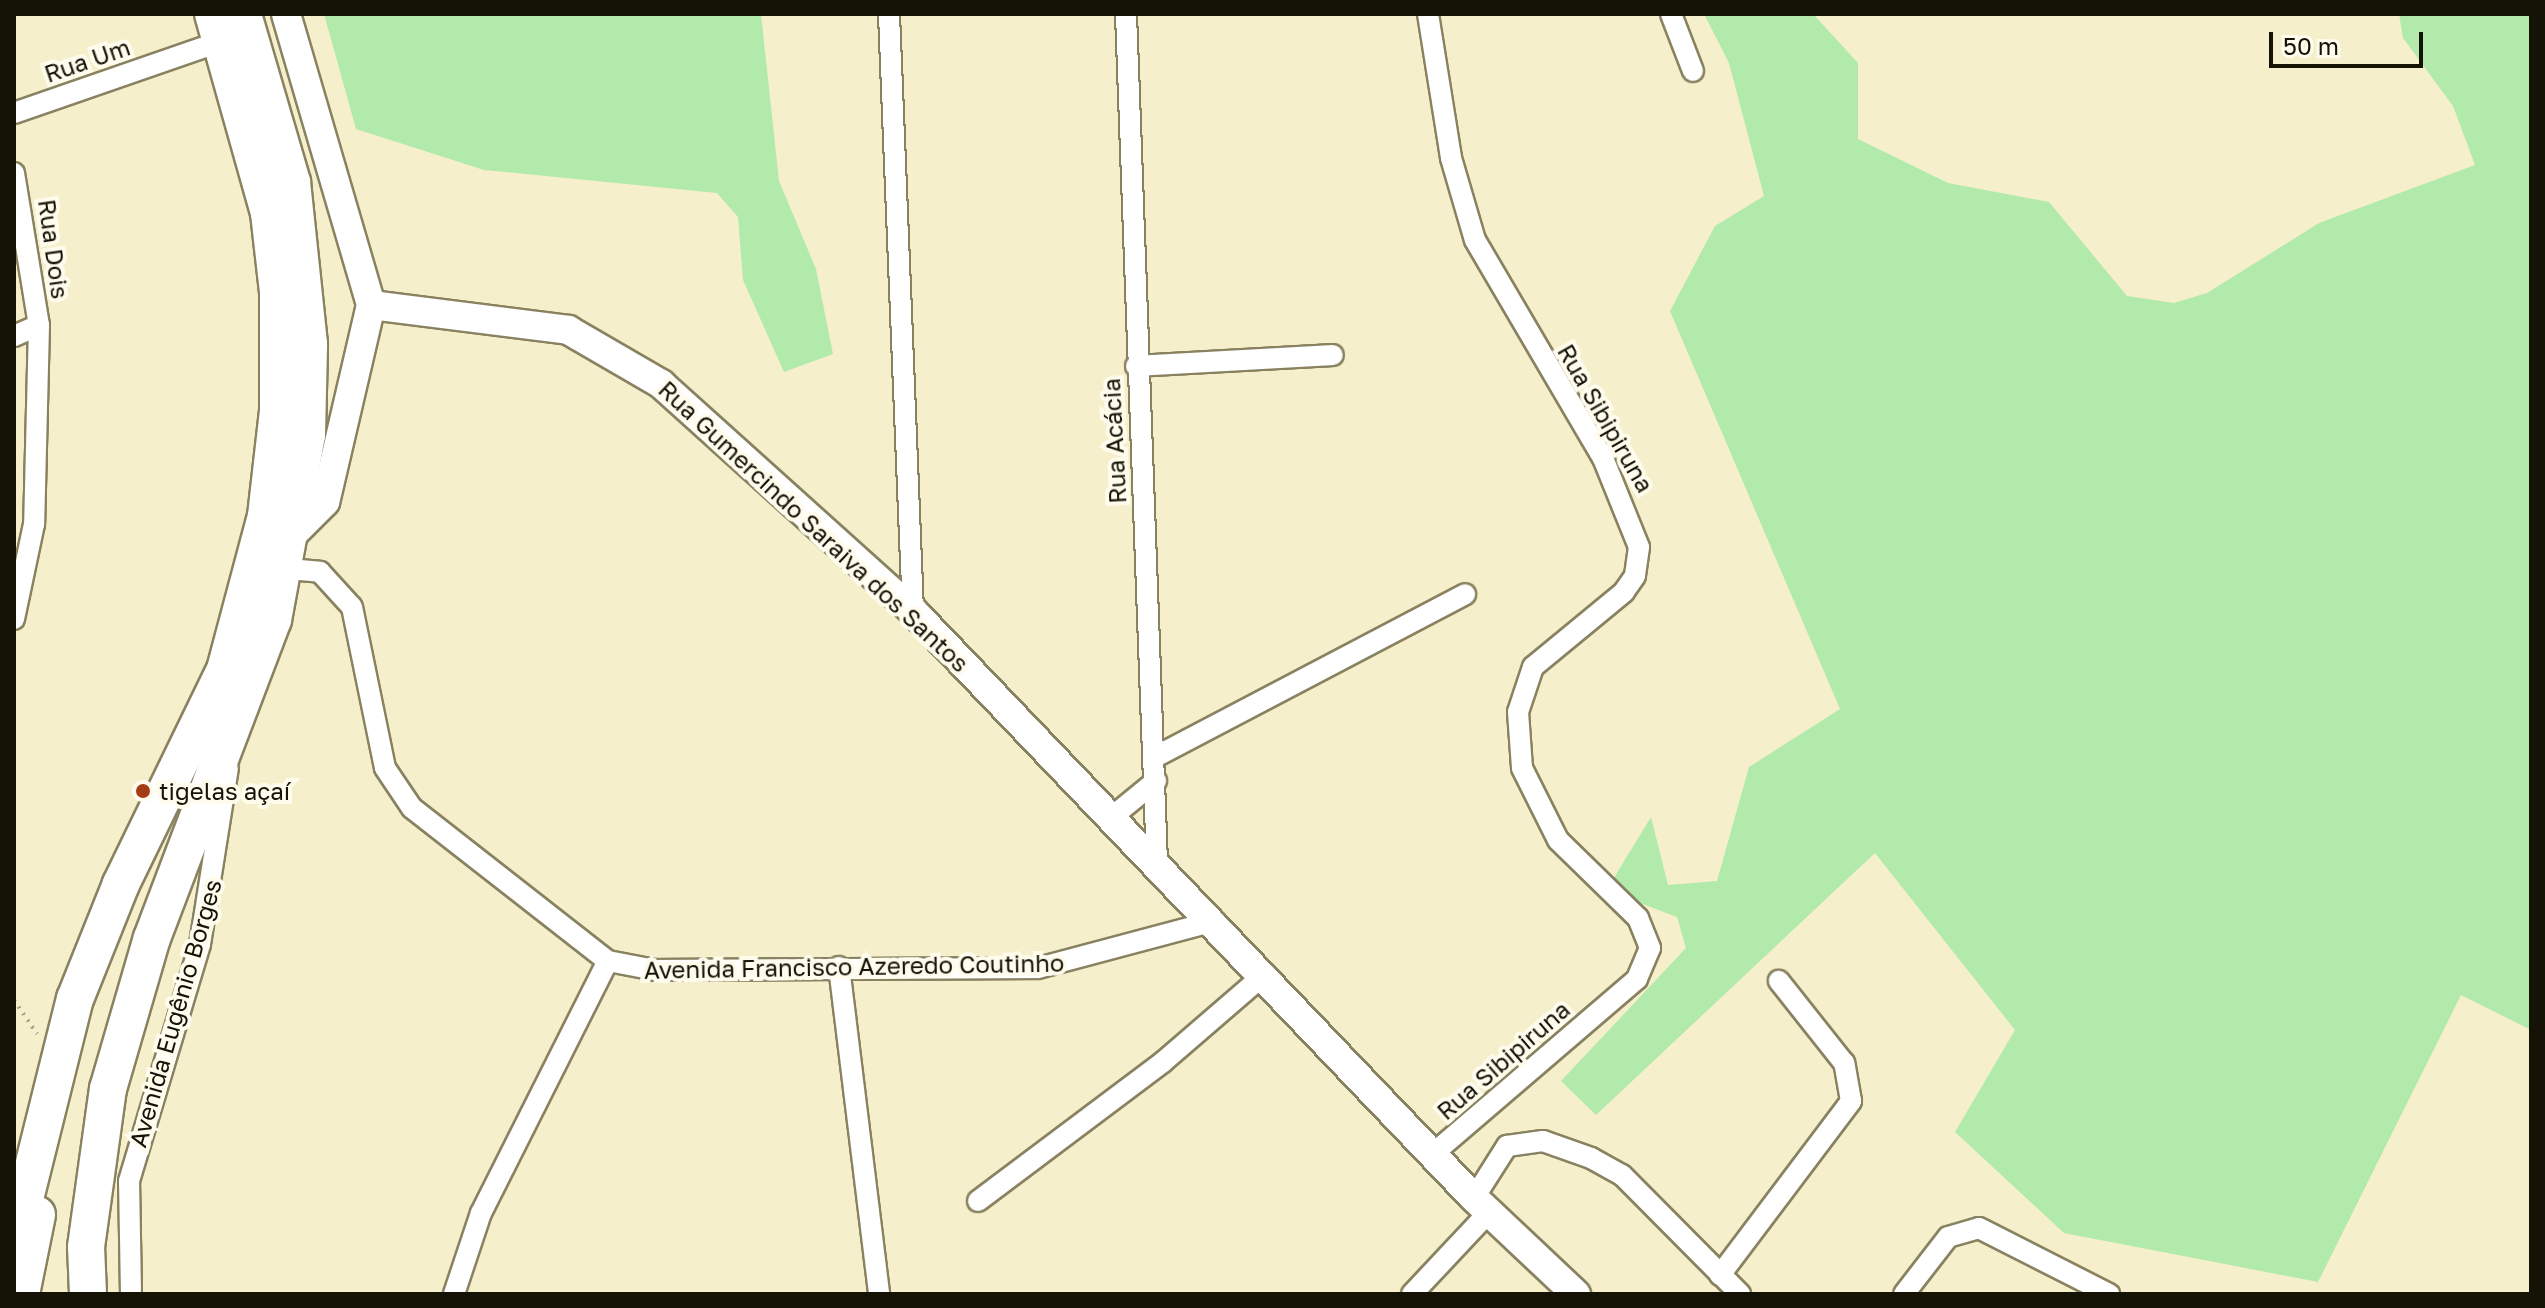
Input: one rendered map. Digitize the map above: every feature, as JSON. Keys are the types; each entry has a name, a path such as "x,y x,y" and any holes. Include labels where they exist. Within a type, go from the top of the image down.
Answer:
{"highway":[{"path":"75,1294 87,1137 108,1089 152,938 231,733 290,551 307,435 305,269 292,182 226,23"},
{"path":"14,1243 56,1062 88,967 225,670 273,469 279,337 269,213 226,23"},
{"path":"21,1294 83,1027 88,967"},
{"path":"88,1294 86,1247 108,1089"}],"main road":[{"path":"286,14 371,305 325,502 290,551"},
{"name":"Rua Gumercindo Saraiva dos Santos","path":"371,305 526,321 602,343 661,384 913,611 1157,865 1215,921"},
{"path":"1215,921 1432,1155 1574,1293"}],"street":[{"path":"889,14 913,611"},
{"name":"Rua Acácia","path":"1126,14 1136,366 1157,756 1157,865"},
{"name":"Rua Sibipiruna","path":"1428,14 1451,158 1475,240 1603,458 1639,547 1624,592 1533,667 1518,712 1522,768 1558,840 1638,918 1650,948 1637,979 1432,1155"},
{"path":"1671,14 1693,71"},
{"name":"Rua Um","path":"14,113 226,23"},
{"name":"Rua Dois","path":"14,619 34,524 39,325 15,181"},
{"path":"14,336 39,325"},
{"path":"1136,366 1333,355"},
{"name":"Avenida Francisco Azeredo Coutinho","path":"290,551 320,572 352,607 379,746 405,799 608,961 655,970 1057,967 1215,921"},
{"path":"1157,756 1465,594"},
{"name":"Avenida Eugênio Borges","path":"131,1294 129,1181 214,885 231,733"},
{"path":"1112,817 1156,781"},
{"path":"454,1294 481,1213 608,961"},
{"path":"839,967 879,1294"},
{"path":"978,1201 1163,1062 1265,974"},
{"path":"1720,1275 1851,1101 1844,1063 1779,981"},
{"path":"1412,1294 1481,1205 1507,1146 1543,1141 1622,1175 1740,1294"},
{"path":"1904,1294 1948,1237 1979,1228 2108,1294"}],"path":[{"path":"14,1000 56,1062"}],"green space":[{"path":"324,14 761,14 779,181 816,269 833,354 784,372 743,280 738,217 717,193 484,170 356,129"},
{"path":"1704,14 1813,14 1858,63 1858,139 1948,183 2049,202 2127,296 2174,303 2207,293 2319,223 2475,165 2453,106 2403,38 2399,14 2531,14 2531,1030 2461,995 2318,1282 2064,1233 1955,1132 2015,1030 1875,853 1596,1115 1561,1081 1686,948 1677,917 1627,898 1612,881 1651,817 1668,885 1717,881 1749,767 1840,709 1670,311 1715,226 1764,196 1729,63"}],"place":[{"name":"tigelas açaí","path":"143,791"}]}
